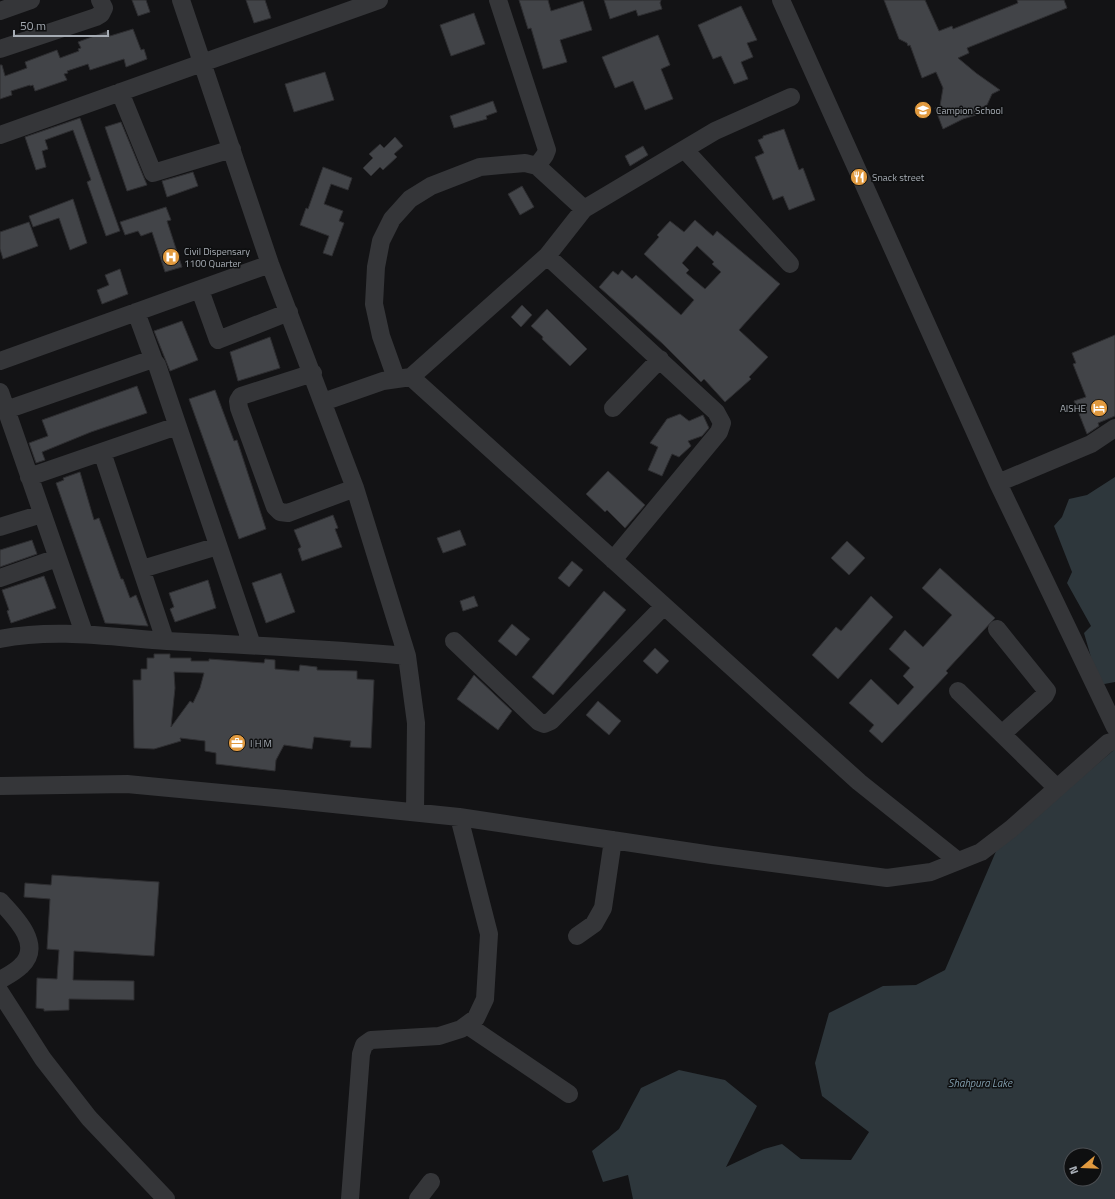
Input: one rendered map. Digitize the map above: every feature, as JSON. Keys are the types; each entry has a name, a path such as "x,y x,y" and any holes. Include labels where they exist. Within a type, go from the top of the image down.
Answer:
{"street":[{"path":"0,11 31,0"},
{"path":"0,49 96,17 101,14 104,8 100,0"},
{"path":"181,0 270,264 355,488 407,656 416,723 415,812"},
{"path":"0,135 379,0"},
{"path":"498,0 547,150 537,166"},
{"path":"0,786 127,784 415,812 887,878 931,872 981,852 1011,829 1113,732 998,482 781,0"},
{"path":"120,92 153,173 232,149"},
{"path":"323,402 383,381 403,378 547,256 584,208 715,131 791,97"},
{"path":"685,150 790,264"},
{"path":"584,208 537,166 525,163 480,167 431,186 410,199 392,219 381,241 376,267 374,304 381,336 403,378 613,560 858,782 958,861"},
{"path":"547,256 716,412 722,423 719,432 613,560"},
{"path":"0,361 270,264"},
{"path":"200,290 218,340 289,312"},
{"path":"136,312 154,361 157,365 252,645"},
{"path":"613,408 660,359"},
{"path":"6,421 147,361 154,361"},
{"path":"312,373 241,396 238,401 239,408 275,507 280,512 288,513 355,488"},
{"path":"0,392 6,421 30,477 84,633"},
{"path":"30,477 177,426"},
{"path":"998,482 1090,444 1115,428"},
{"path":"102,452 165,640"},
{"path":"0,527 42,514"},
{"path":"142,569 218,546"},
{"path":"0,578 57,558"},
{"path":"454,641 539,722 544,724 551,721 664,606"},
{"path":"997,629 1047,691 1046,695 1002,734"},
{"path":"0,638 84,633 165,640 327,649 407,656"},
{"path":"958,691 1056,787"},
{"path":"350,1199 361,1054 364,1045 371,1040 439,1036 467,1025 476,1018 485,999 489,934 459,817"},
{"path":"577,936 594,924 603,908 613,840"},
{"path":"0,901 22,925 29,948 27,960 20,967 0,980"},
{"path":"0,992 43,1060 84,1112 166,1199"},
{"path":"467,1025 569,1094"},
{"path":"418,1199 431,1182"}],"water":[{"path":"1115,477 1115,682 1099,685 1084,633 1091,626 1067,583 1072,572 1054,526 1062,517 1069,499 1087,495"},
{"name":"Shahpura Lake","path":"1115,749 1115,1199 633,1199 628,1175 603,1182 592,1151 619,1129 641,1088 679,1070 725,1080 757,1106 726,1167 764,1149 782,1144 801,1159 851,1160 869,1132 822,1096 815,1063 829,1013 883,986 916,985 945,970 997,849"}],"building":[{"path":"132,0 146,0 150,12 138,16"},
{"path":"246,0 265,0 271,18 254,23"},
{"path":"519,0 548,0 551,11 583,1 592,30 560,40 567,62 543,69 531,28 528,29"},
{"path":"604,0 661,0 660,3 662,9 638,16 636,10 610,19"},
{"path":"884,0 925,0 939,31 952,26 953,29 1018,3 1017,0 1064,0 1067,8 967,48 969,53 958,58 1000,90 992,94 987,105 978,109 976,115 963,119 943,129 935,108 940,106 943,88 936,72 922,78 910,45 908,46 907,43 899,39"},
{"path":"741,6 757,40 747,43 753,57 741,62 748,79 734,84 721,56 713,59 698,25"},
{"path":"474,13 485,44 451,56 440,25"},
{"path":"133,29 141,50 144,49 147,59 126,67 124,59 90,70 88,64 67,71 68,73 64,74 67,80 35,91 33,85 30,85 11,91 12,95 0,99 0,65 2,65 5,76 27,68 25,62 57,50 60,58 79,51 78,49 81,48 78,42 108,31 110,36"},
{"path":"658,35 670,65 661,69 673,99 645,110 633,81 615,88 602,57"},
{"path":"325,72 334,100 294,112 285,84"},
{"path":"493,101 497,112 486,116 487,119 454,128 450,116"},
{"path":"80,118 120,231 106,236 87,182 91,180 73,130 45,140 48,149 42,151 46,167 36,170 25,137"},
{"path":"121,122 147,185 127,191 105,127"},
{"path":"784,129 799,170 803,168 815,200 789,210 783,196 773,200 755,157 764,153 758,140 763,138 763,136"},
{"path":"395,137 403,146 394,154 397,157 383,170 380,167 371,176 363,168 373,158 369,154 380,144 384,148"},
{"path":"643,146 648,155 630,166 625,156"},
{"path":"323,167 352,178 348,190 331,184 324,204 343,211 339,221 344,223 332,256 323,253 329,236 300,225 306,208 308,209"},
{"path":"193,172 198,186 167,197 162,181"},
{"path":"522,186 534,207 520,215 508,194"},
{"path":"73,199 87,243 70,250 59,218 33,227 29,216"},
{"path":"166,207 171,220 167,221 182,267 165,272 152,232 141,236 138,231 125,235 120,222"},
{"path":"695,220 713,236 717,231 780,284 739,330 768,357 749,377 751,379 725,402 704,379 701,382 663,344 599,287 613,271 618,275 622,270 632,279 636,275 681,315 694,300 644,254 659,237 657,235 670,221 684,232","holes":["697,246 714,262 712,264 721,272 705,289 686,273 689,270 682,263"]},
{"path":"29,222 38,246 3,259 0,249 0,232"},
{"path":"120,269 128,294 102,304 97,290 109,285 105,275"},
{"path":"522,305 532,315 521,327 511,317"},
{"path":"547,309 587,349 570,366 531,326"},
{"path":"182,321 198,360 170,371 154,331"},
{"path":"1115,335 1115,416 1098,423 1099,426 1087,434 1074,401 1086,397 1073,364 1076,363 1072,353"},
{"path":"270,337 280,368 238,381 230,352"},
{"path":"137,386 147,413 91,432 42,452 45,460 36,463 29,443 48,436 42,420"},
{"path":"215,390 234,441 237,440 266,529 239,539 189,399"},
{"path":"680,414 689,421 703,415 709,428 702,436 688,441 691,446 679,457 672,454 662,476 648,470 658,447 650,443 667,419"},
{"path":"608,471 645,505 625,528 607,510 605,512 586,494"},
{"path":"80,472 94,520 99,518 121,579 123,579 130,598 136,595 148,626 105,623 56,483 64,480 63,478"},
{"path":"333,515 338,528 335,529 342,547 302,561 298,549 301,547 294,530"},
{"path":"460,530 466,545 443,553 437,538"},
{"path":"32,540 37,554 0,567 0,550"},
{"path":"847,541 865,558 849,575 831,558"},
{"path":"572,561 583,570 569,587 558,578"},
{"path":"940,568 995,618 946,671 948,673 882,743 869,731 874,725 849,703 871,679 898,705 914,687 903,676 910,668 889,649 905,630 923,647 952,615 922,588"},
{"path":"281,573 295,612 266,623 252,583"},
{"path":"44,576 56,608 11,623 7,611 9,610 2,590"},
{"path":"208,580 216,608 175,622 170,609 174,607 169,593"},
{"path":"604,591 626,610 553,695 532,677"},
{"path":"474,596 478,606 463,611 460,601"},
{"path":"871,596 893,617 838,679 812,655 836,627 841,631"},
{"path":"512,624 530,639 516,656 498,641"},
{"path":"655,648 669,661 657,674 643,661"},
{"path":"154,654 170,654 170,658 191,658 191,661 209,661 209,659 264,663 265,659 275,660 275,669 299,671 300,665 317,667 317,670 357,671 357,679 374,680 371,748 350,747 351,741 314,737 312,749 284,745 276,760 275,771 216,764 216,753 205,751 205,741 180,738 181,741 154,749 134,748 133,680 141,680 141,669 147,669 147,658 154,658","holes":["174,672 204,673 200,688 193,703 190,701 171,727 175,688"]},
{"path":"474,675 512,711 498,730 457,699"},
{"path":"598,701 621,721 609,735 586,715"},
{"path":"52,875 159,882 154,956 74,951 73,980 134,981 134,1000 69,999 69,1010 44,1011 44,1009 36,1008 37,978 57,979 59,950 47,949 50,899 24,897 25,883 51,885"}],"place":[{"name":"Campion School","path":"923,110"},
{"name":"Snack street","path":"859,177"},
{"name":"Civil Dispensary 1100 Quarter","path":"171,257"},
{"name":"AISHE","path":"1099,408"},
{"name":"I H M","path":"237,743"}]}
